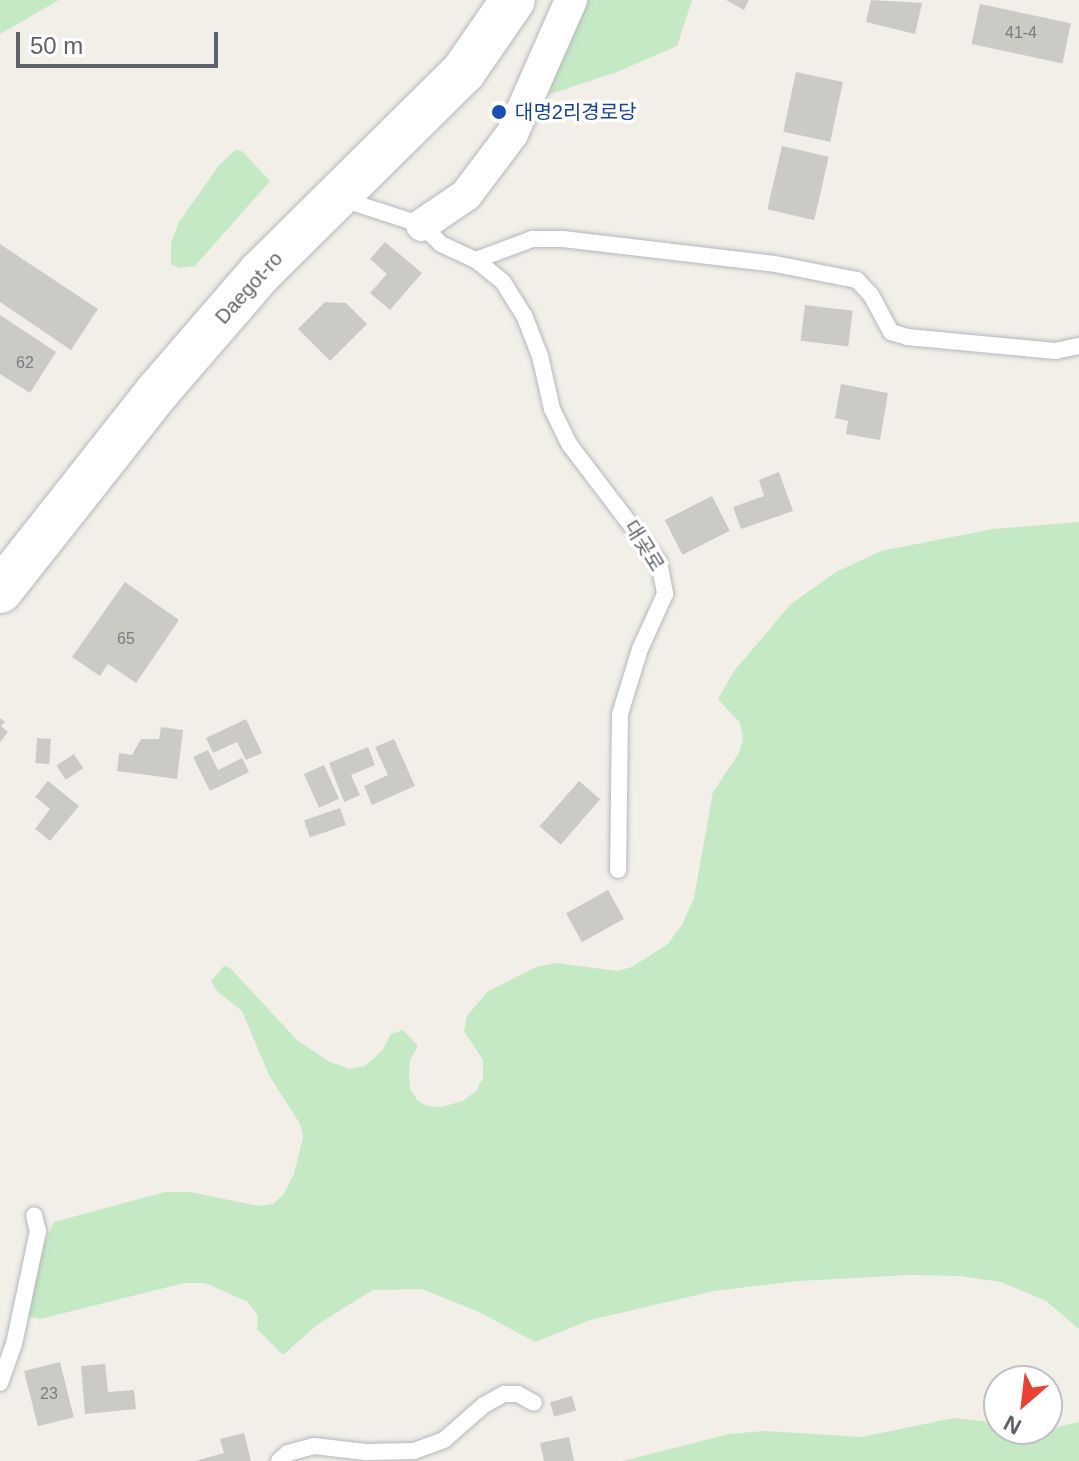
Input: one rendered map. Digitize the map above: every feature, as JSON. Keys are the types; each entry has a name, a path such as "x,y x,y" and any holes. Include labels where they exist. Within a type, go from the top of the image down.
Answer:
{"street":[{"name":"Daegot-ro","path":"0,591 158,391 260,273 464,71 513,0"},
{"path":"422,225 466,195 512,134 571,0"}],"lane":[{"name":"대곶로","path":"336,196 422,225 441,244 476,260 503,282 524,315 540,356 552,409 569,444 659,562 665,594 640,649 620,714 618,870"},
{"path":"476,260 532,239 563,239 775,264 857,280 871,295 891,332 907,337 1055,351 1079,346"},
{"path":"0,1383 14,1344 38,1231 34,1215"},
{"path":"279,1461 288,1453 314,1446 366,1452 414,1451 444,1440 484,1405 504,1394 518,1394 534,1403"}],"green space":[{"path":"0,0 59,0 0,34"},
{"path":"585,0 692,0 677,46 617,72 548,95 563,46"},
{"path":"235,150 242,151 270,181 195,266 179,268 171,264 171,243 179,222 220,164"},
{"path":"1079,522 1079,1329 1046,1301 1001,1282 959,1276 908,1275 799,1281 714,1291 590,1320 535,1342 479,1312 422,1289 373,1290 318,1324 283,1355 257,1329 258,1316 248,1302 205,1283 184,1283 40,1319 28,1316 34,1267 54,1222 165,1192 190,1192 258,1206 273,1204 283,1195 294,1174 303,1137 300,1124 269,1075 242,1011 217,991 211,981 224,966 230,968 297,1040 328,1061 349,1069 365,1066 382,1051 391,1034 403,1030 418,1046 410,1060 409,1074 410,1088 417,1100 427,1106 441,1107 463,1101 476,1091 483,1078 483,1060 464,1031 467,1016 487,992 536,967 556,963 617,971 632,967 668,944 683,923 694,898 713,792 739,753 743,739 740,723 718,699 734,671 791,604 836,572 881,551 993,529"},
{"path":"954,1418 983,1421 983,1445 1063,1445 1063,1426 1079,1422 1079,1461 623,1461 729,1434 765,1431 861,1437"}],"building":[{"path":"726,0 749,0 744,10"},
{"path":"871,0 922,3 915,34 866,22"},
{"path":"980,4 1071,23 1062,63 971,44"},
{"path":"796,72 843,82 830,142 783,132"},
{"path":"782,146 829,157 814,220 767,209"},
{"path":"385,242 422,273 390,310 370,293 387,274 370,259"},
{"path":"0,244 98,309 71,350 0,302"},
{"path":"325,302 346,303 367,324 330,361 298,329"},
{"path":"805,305 853,311 848,347 801,341"},
{"path":"0,315 56,352 30,393 0,374"},
{"path":"841,384 888,393 880,440 846,434 848,421 835,418"},
{"path":"779,472 793,511 741,529 733,507 764,496 759,480"},
{"path":"712,496 730,531 682,555 665,520"},
{"path":"125,582 179,620 136,683 108,664 100,676 72,657"},
{"path":"0,718 5,722 1,726 8,732 0,742"},
{"path":"246,719 262,753 246,760 237,742 213,753 206,738"},
{"path":"161,727 183,730 177,779 117,771 119,753 132,755 141,739 159,739"},
{"path":"37,738 51,739 49,764 35,763"},
{"path":"394,739 415,786 372,805 364,786 388,775 375,747"},
{"path":"368,747 375,765 351,775 360,795 344,802 329,763"},
{"path":"208,750 218,770 242,758 249,772 210,791 193,757"},
{"path":"74,754 83,768 66,780 56,765"},
{"path":"324,765 339,799 319,808 304,774"},
{"path":"48,781 79,806 50,841 35,829 50,809 35,797"},
{"path":"579,781 600,799 561,845 540,826"},
{"path":"340,808 346,825 310,837 304,820"},
{"path":"608,890 624,919 582,942 566,913"},
{"path":"60,1362 74,1417 38,1426 24,1371"},
{"path":"105,1364 108,1392 134,1390 136,1409 85,1414 81,1366"},
{"path":"572,1396 576,1410 554,1417 550,1402"},
{"path":"244,1433 251,1461 195,1461 224,1453 220,1439"},
{"path":"569,1437 574,1461 544,1461 540,1443"}],"place":[{"name":"대명2리경로당","path":"499,112"}]}
